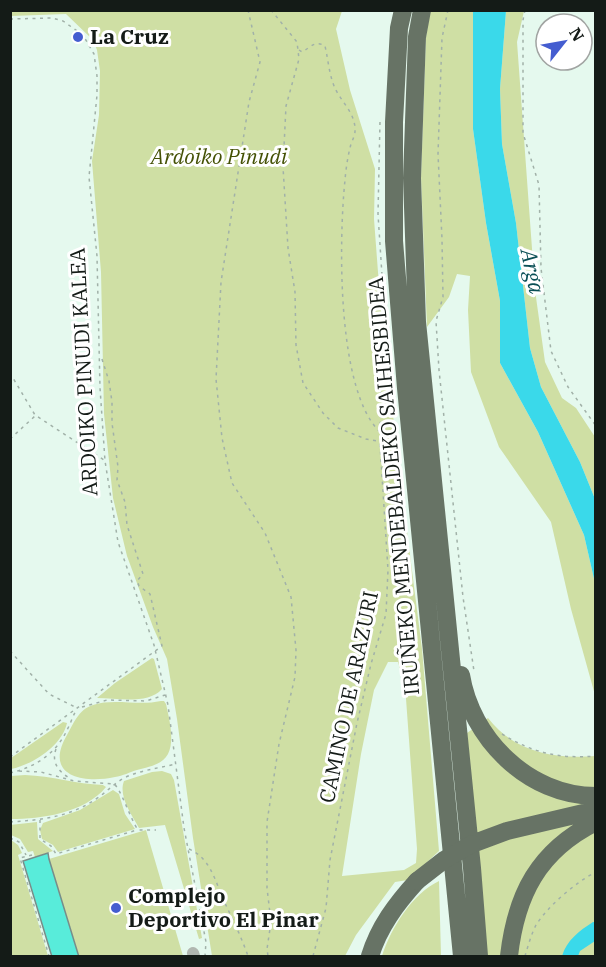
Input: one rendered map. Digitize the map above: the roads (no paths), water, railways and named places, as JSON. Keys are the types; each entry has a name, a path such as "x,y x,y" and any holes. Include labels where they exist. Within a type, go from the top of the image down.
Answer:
{"highway":[{"name":"IRUÑEKO MENDEBALDEKO SAIHESBIDEA","path":"403,10 399,28 394,122 394,241 406,388 462,957"},
{"name":"IRUÑEKO MENDEBALDEKO SAIHESBIDEA","path":"422,10 417,37 412,178 417,322 472,868 478,957"},
{"path":"436,521 462,681 469,706 477,721 500,753 519,770 538,781 565,791 596,796"},
{"path":"370,957 387,918 400,899 417,881 444,860 472,844 507,831 596,810"},
{"path":"509,957 512,927 533,877 555,850 596,822"},
{"path":"451,957 450,904 455,882"}],"water":[{"path":"473,11 506,11 500,89 502,144 516,223 530,348 541,387 580,462 595,499 595,583 584,535 538,432 500,363 500,301 473,129"},
{"path":"595,922 595,941 580,951 578,956 562,956 574,936"}],"place":[{"name":"La Cruz","path":"78,37"},
{"name":"Complejo Deportivo El Pinar","path":"116,908"}],"park label":[{"name":"Ardoiko Pinudi","path":"219,157"}],"water label":[{"name":"Arga","path":"533,271"}]}
